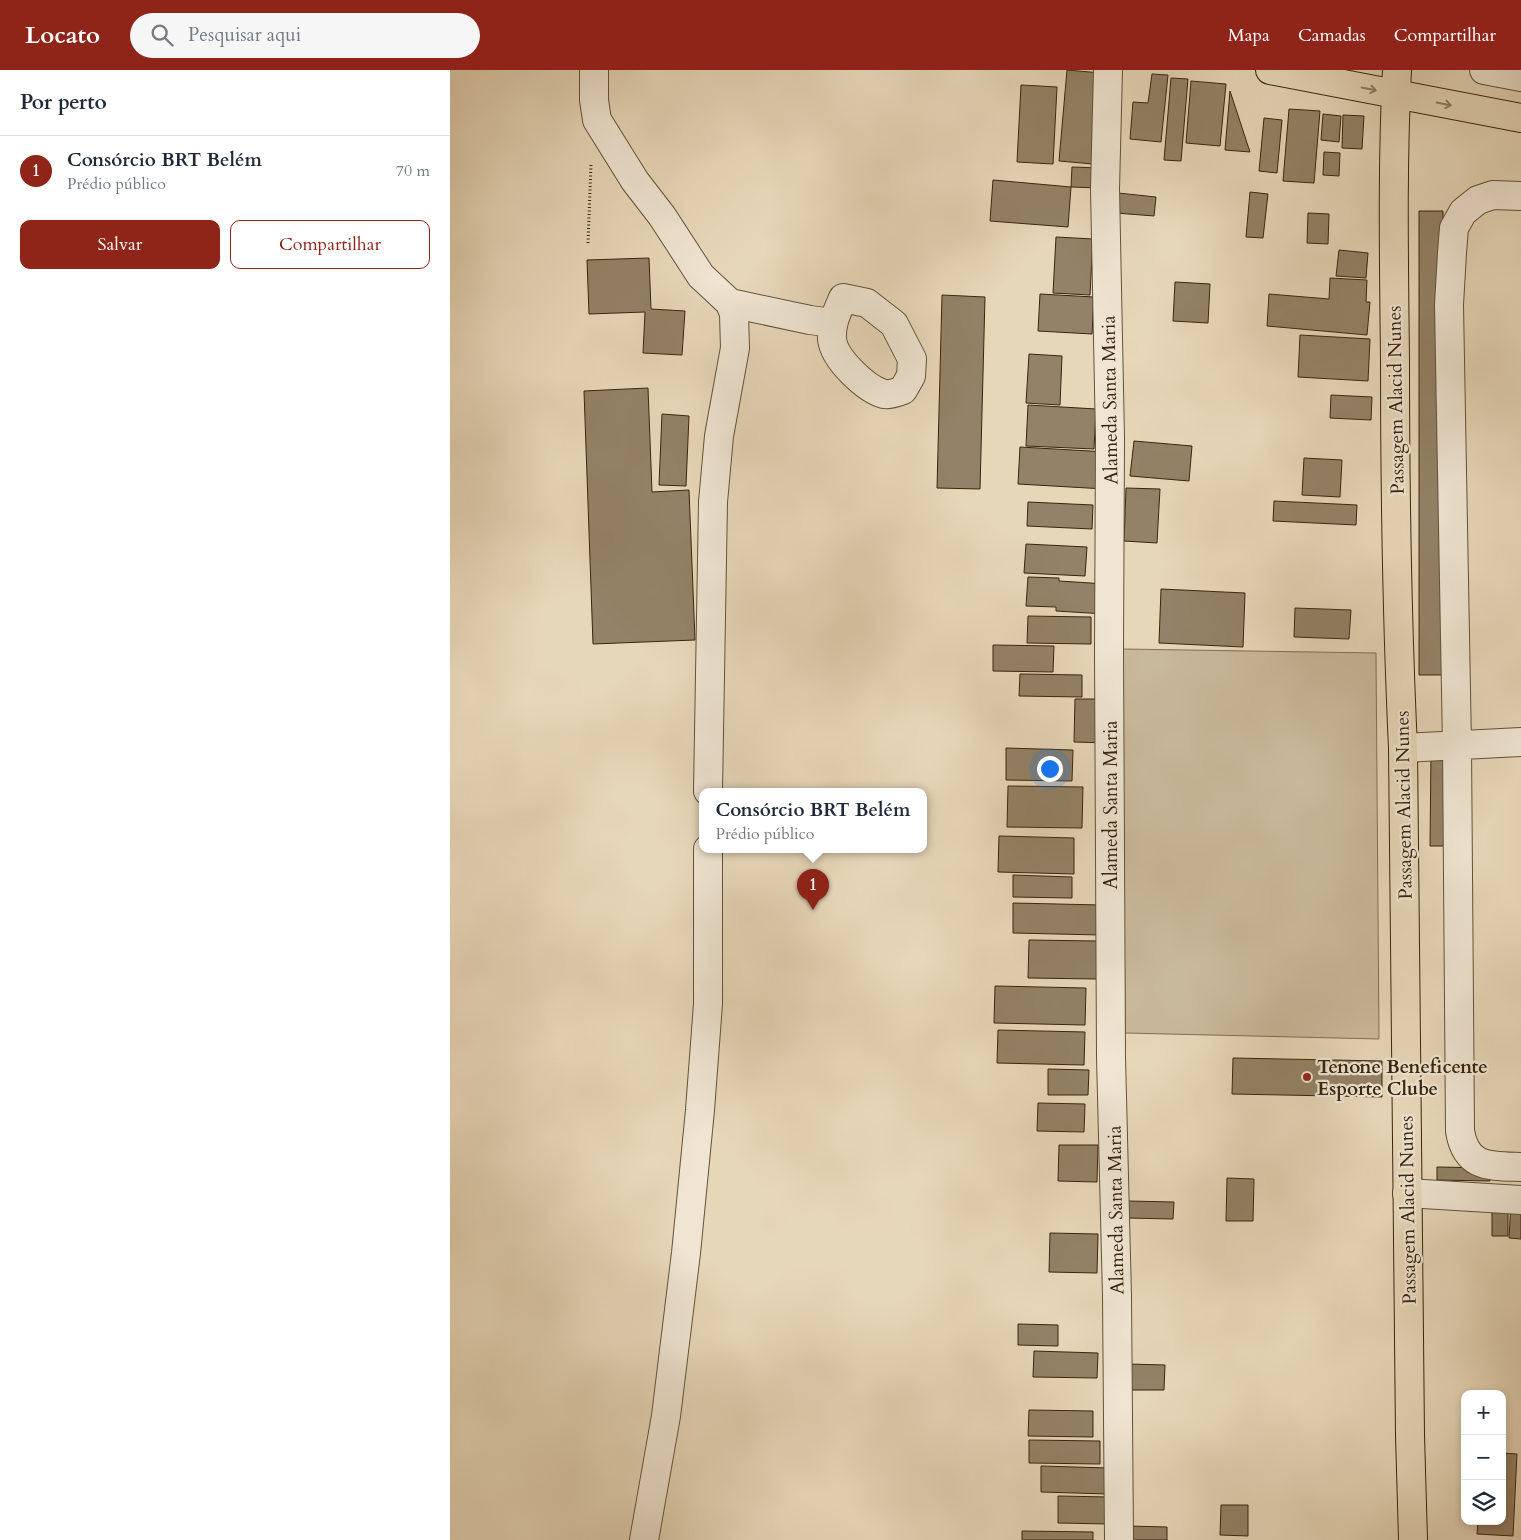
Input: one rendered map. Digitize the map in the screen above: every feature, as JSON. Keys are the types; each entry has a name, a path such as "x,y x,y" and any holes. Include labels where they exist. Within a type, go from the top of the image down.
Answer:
{"main road":[{"path":"1270,70 1397,82 1521,118"},
{"name":"Passagem Alacid Nunes","path":"1397,82 1393,167 1395,402 1399,665 1403,748 1413,1540"}],"street":[{"path":"594,70 594,100 597,120 635,181 662,216 701,276 730,303 734,314 735,348 719,436 713,502 708,788"},
{"name":"Alameda Santa Maria","path":"1108,70 1105,188 1110,438 1108,653 1111,1057 1117,1296 1119,1540"},
{"path":"1484,70 1521,77"},
{"path":"1521,196 1493,195 1478,200 1462,212 1454,228 1449,305 1457,746 1460,1131 1464,1149 1472,1158 1484,1164 1521,1168"},
{"path":"730,303 833,323"},
{"path":"1403,748 1521,742"},
{"path":"644,1540 666,1416 686,1252 700,1110 708,1004 708,853"},
{"path":"1408,1193 1521,1200"}],"path":[{"path":"588,243 591,168 597,120"}],"shaded area":[{"path":"1122,649 1376,653 1379,1039 1125,1033"}],"building":[{"path":"1067,70 1101,73 1093,164 1059,161"},
{"path":"1152,74 1168,75 1161,142 1130,139 1133,102 1148,103"},
{"path":"1171,78 1188,79 1181,161 1164,160"},
{"path":"1191,81 1226,84 1220,146 1186,143"},
{"path":"1021,85 1057,87 1053,164 1017,162"},
{"path":"1230,91 1250,152 1225,150"},
{"path":"1289,109 1320,111 1314,183 1283,181"},
{"path":"1323,114 1341,116 1339,142 1321,140"},
{"path":"1343,115 1364,116 1362,149 1342,148"},
{"path":"1264,118 1282,120 1277,173 1259,171"},
{"path":"1324,152 1340,153 1339,176 1323,175"},
{"path":"1072,167 1101,168 1100,188 1071,187"},
{"path":"993,180 1071,187 1068,227 990,221"},
{"path":"1250,192 1268,194 1263,238 1246,237"},
{"path":"1118,193 1156,197 1154,216 1116,213"},
{"path":"1419,211 1443,211 1443,675 1419,675"},
{"path":"1308,213 1329,214 1328,244 1307,243"},
{"path":"1056,237 1093,239 1090,295 1053,293"},
{"path":"1339,250 1368,253 1366,278 1336,276"},
{"path":"649,258 651,309 685,311 682,355 643,353 645,312 589,314 587,260"},
{"path":"1330,278 1367,280 1366,302 1370,302 1367,335 1267,326 1269,294 1329,299"},
{"path":"1175,282 1210,284 1208,323 1173,321"},
{"path":"1040,294 1094,297 1092,334 1038,331"},
{"path":"942,295 985,297 980,489 937,488"},
{"path":"1300,335 1370,339 1368,381 1298,377"},
{"path":"1029,354 1062,356 1060,405 1026,403"},
{"path":"648,388 652,492 689,490 695,640 593,644 584,391"},
{"path":"1331,395 1372,397 1371,420 1330,418"},
{"path":"1028,405 1096,409 1094,449 1026,446"},
{"path":"662,414 689,416 686,486 659,485"},
{"path":"1134,441 1192,446 1189,481 1130,476"},
{"path":"1020,447 1107,452 1105,489 1018,484"},
{"path":"1304,458 1342,460 1340,497 1302,495"},
{"path":"1126,488 1160,489 1157,543 1124,541"},
{"path":"1274,501 1357,505 1356,525 1273,521"},
{"path":"1028,502 1093,505 1092,529 1027,526"},
{"path":"1026,544 1087,547 1085,576 1024,573"},
{"path":"1028,577 1059,578 1059,581 1106,584 1105,614 1056,611 1056,607 1026,606"},
{"path":"1161,589 1245,593 1243,647 1159,643"},
{"path":"1295,608 1351,610 1349,639 1294,637"},
{"path":"1028,616 1091,617 1091,644 1027,643"},
{"path":"993,645 1054,646 1053,672 993,671"},
{"path":"1020,674 1082,675 1082,697 1019,696"},
{"path":"1075,699 1109,699 1108,743 1074,742"},
{"path":"1006,748 1073,750 1072,781 1006,780"},
{"path":"1431,752 1449,752 1449,846 1430,846"},
{"path":"1008,786 1083,787 1082,828 1007,827"},
{"path":"999,836 1074,838 1074,874 998,872"},
{"path":"1013,875 1072,877 1072,898 1013,897"},
{"path":"1013,903 1101,905 1100,935 1013,933"},
{"path":"1029,940 1097,941 1097,979 1028,978"},
{"path":"995,986 1086,988 1085,1025 994,1023"},
{"path":"998,1030 1085,1032 1084,1065 997,1063"},
{"name":"Tenone Beneficente Esporte Clube","path":"1233,1058 1382,1061 1382,1097 1232,1094"},
{"path":"1048,1069 1089,1070 1088,1095 1048,1095"},
{"path":"1038,1103 1085,1104 1084,1132 1037,1131"},
{"path":"1059,1145 1098,1145 1097,1182 1058,1181"},
{"path":"1437,1167 1490,1168 1490,1181 1437,1180"},
{"path":"1227,1178 1254,1179 1253,1221 1226,1221"},
{"path":"1492,1200 1508,1200 1508,1236 1492,1236"},
{"path":"1128,1201 1174,1202 1173,1219 1127,1218"},
{"path":"1511,1203 1521,1204 1521,1239 1509,1238"},
{"path":"1050,1233 1098,1234 1097,1273 1049,1272"},
{"path":"1018,1324 1058,1325 1058,1346 1018,1345"},
{"path":"1034,1351 1098,1353 1097,1378 1033,1377"},
{"path":"1128,1364 1165,1365 1164,1390 1128,1390"},
{"path":"1029,1410 1093,1411 1093,1437 1028,1436"},
{"path":"1029,1440 1100,1441 1100,1464 1029,1463"},
{"path":"1506,1453 1517,1454 1513,1536 1477,1534 1478,1525 1506,1525"},
{"path":"1041,1466 1109,1468 1108,1494 1041,1492"},
{"path":"1058,1496 1109,1497 1108,1524 1058,1523"},
{"path":"1221,1505 1248,1505 1248,1536 1220,1535"},
{"path":"1127,1526 1167,1527 1167,1540 1127,1540"},
{"path":"1022,1531 1093,1532 1093,1540 1022,1540"}],"place":[{"name":"Consórcio BRT Belém","path":"813,910"},
{"name":"Tenone Beneficente Esporte Clube","path":"1307,1077"}]}
